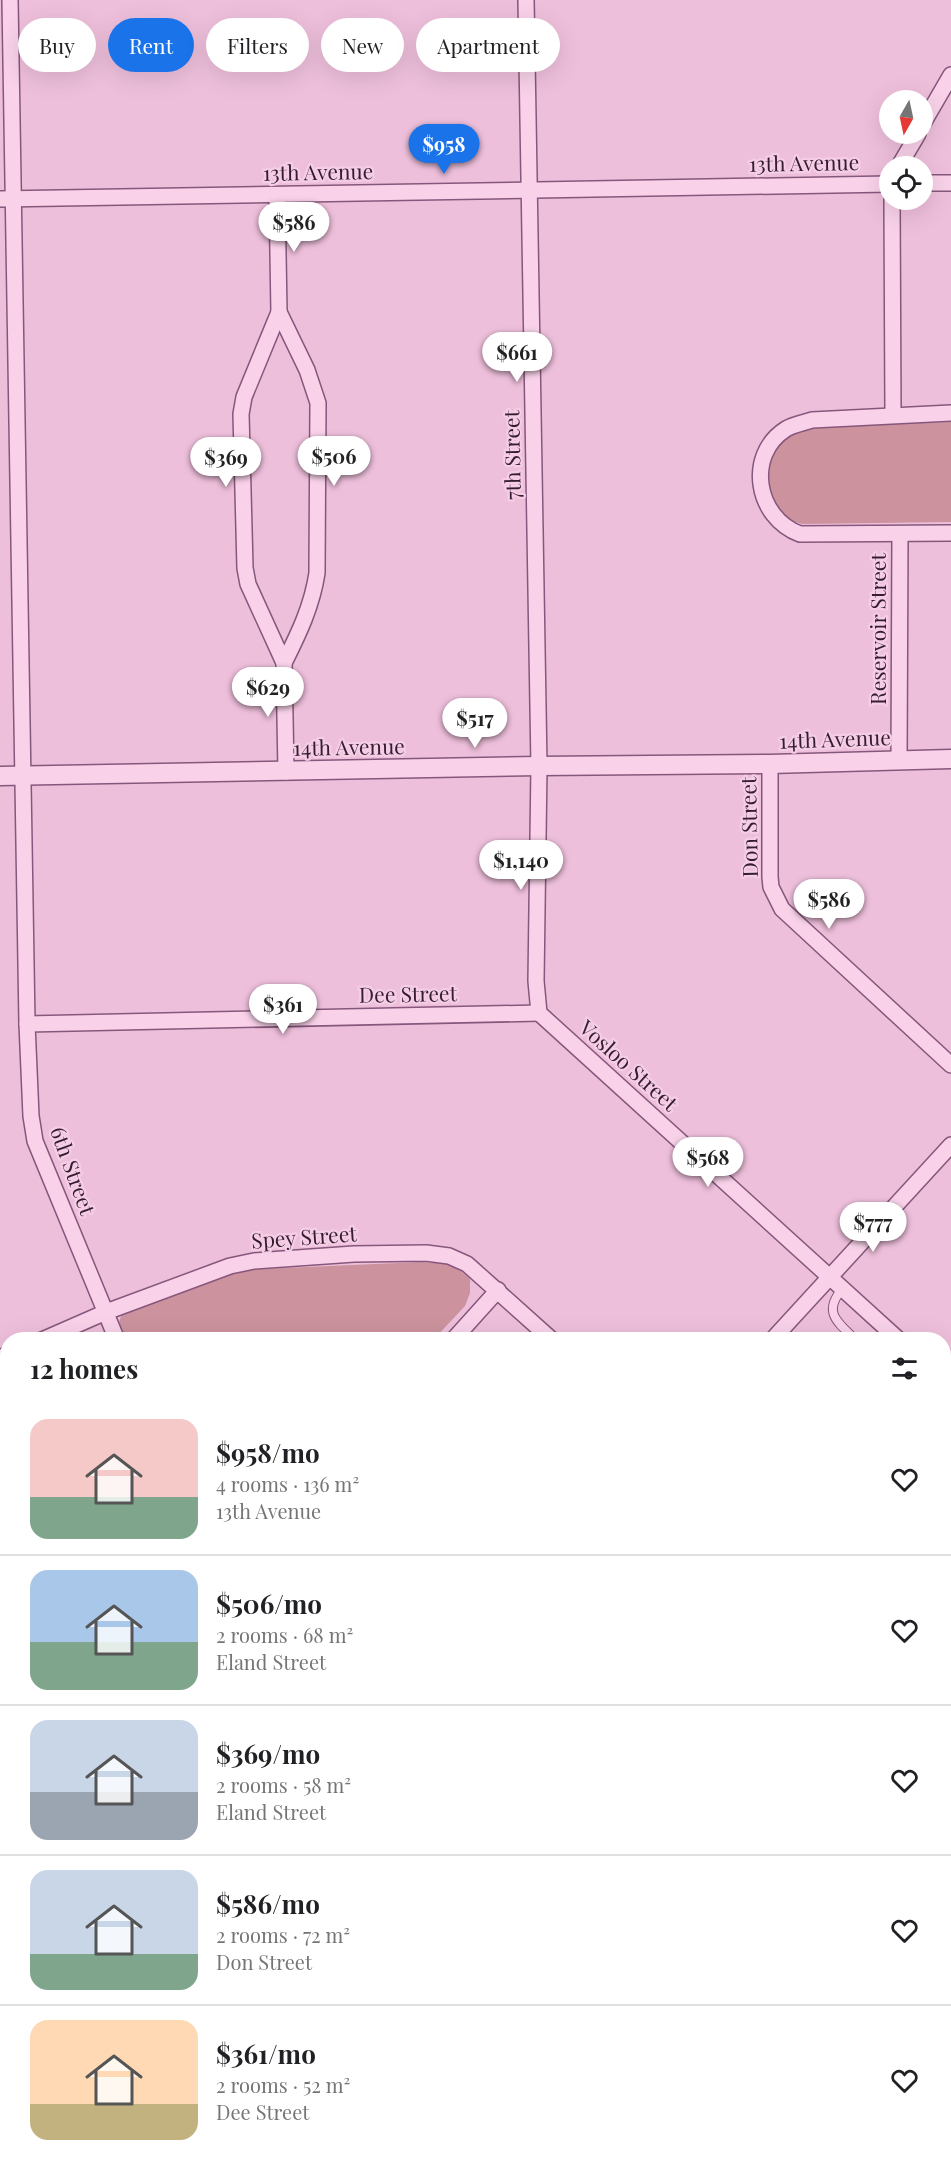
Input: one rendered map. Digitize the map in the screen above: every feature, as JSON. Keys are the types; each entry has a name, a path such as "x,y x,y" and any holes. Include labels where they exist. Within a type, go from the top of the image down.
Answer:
{"street":[{"name":"6th Street","path":"10,0 7,199 31,1116 35,1141 114,1332"},
{"name":"7th Street","path":"526,0 539,766"},
{"path":"933,106 951,75"},
{"path":"933,183 951,183"},
{"name":"13th Avenue","path":"7,199 879,184"},
{"path":"277,195 279,312 244,397 241,414 246,577 284,663 286,772"},
{"path":"892,210 893,415"},
{"path":"279,312 307,370 318,402 317,573 314,595 307,615 284,663"},
{"name":"Reservoir Street","path":"951,414 813,420 785,430 766,452 761,476 763,498 773,516 785,527 800,534 951,533"},
{"name":"Reservoir Street","path":"899,760 900,534"},
{"name":"14th Avenue","path":"0,776 951,759"},
{"name":"Don Street","path":"770,764 770,877 771,887 782,909 951,1065"},
{"path":"539,766 536,981 539,1013"},
{"name":"Dee Street","path":"27,1024 539,1013"},
{"name":"Vosloo Street","path":"539,1013 890,1332"},
{"path":"779,1332 951,1145"},
{"name":"Spey Street","path":"60,1332 106,1312 231,1266 254,1260 426,1253 449,1256 467,1264 543,1332"},
{"path":"460,1332 498,1290"}],"lane":[{"path":"843,1288 836,1297 832,1312 834,1318 848,1332"}],"shaded area":[{"path":"951,422 951,522 802,524 786,519 767,492 768,455 778,439 814,426"},
{"path":"421,1262 453,1264 470,1279 470,1293 465,1306 441,1332 120,1332 119,1323 123,1312 235,1270"}]}
